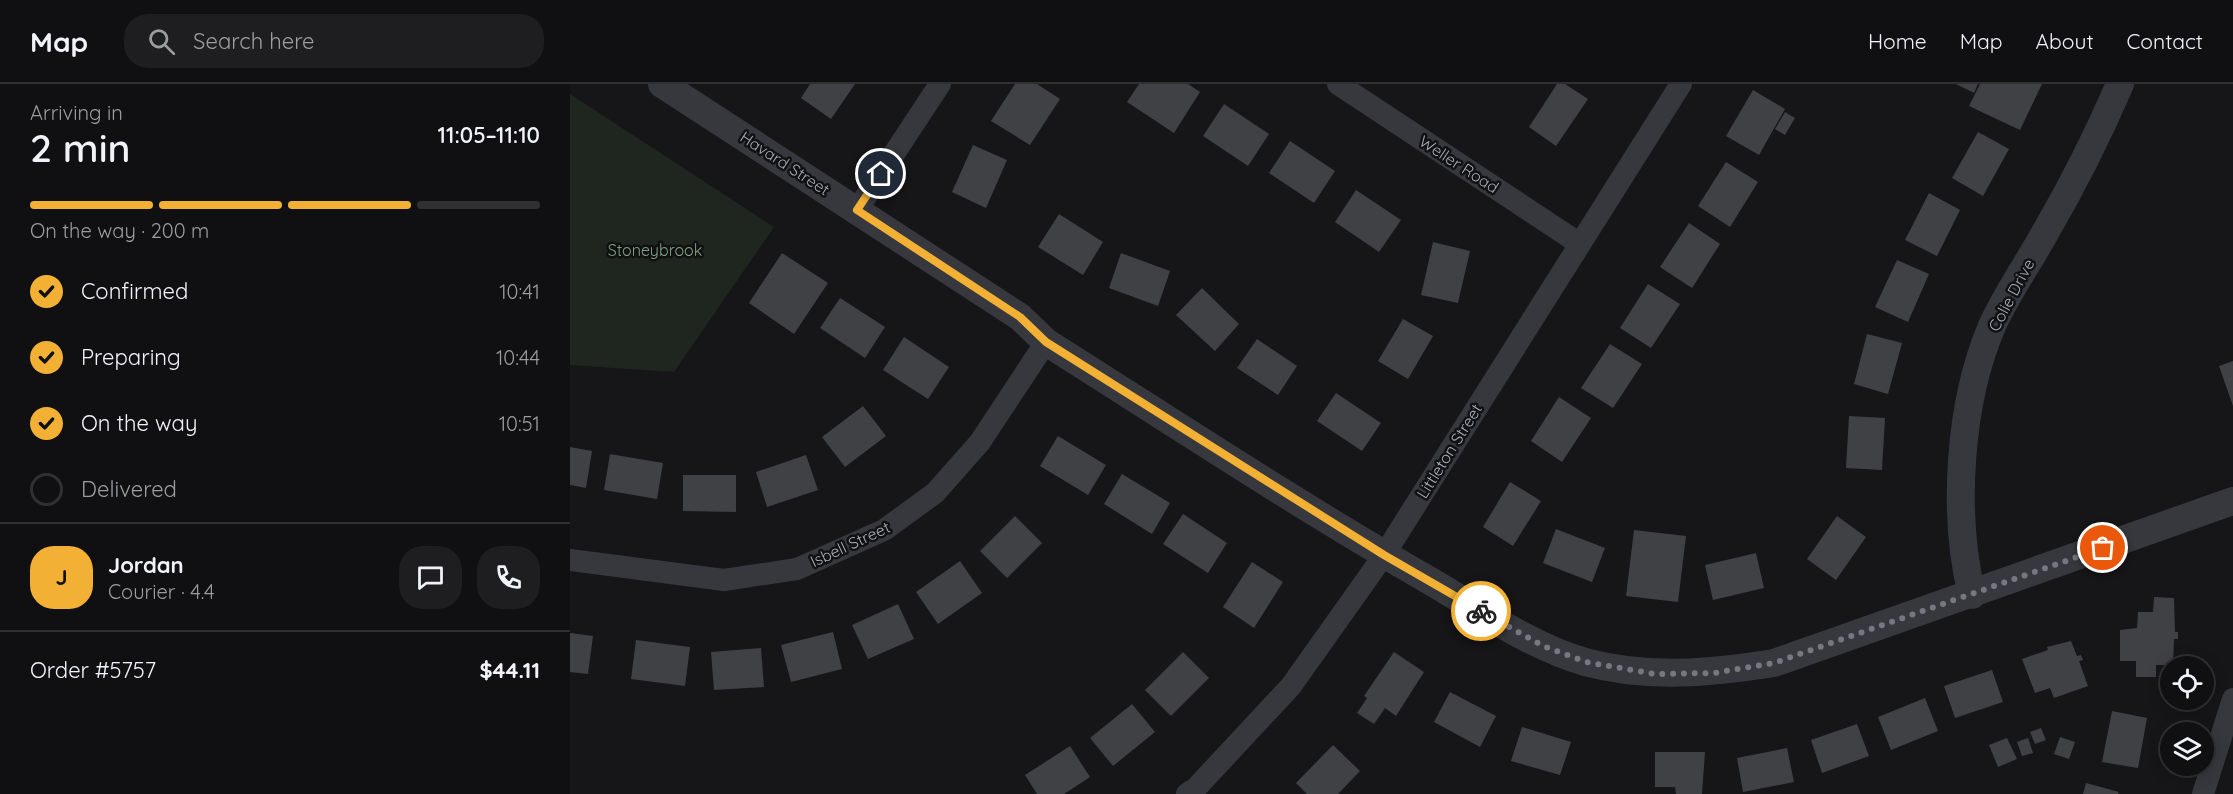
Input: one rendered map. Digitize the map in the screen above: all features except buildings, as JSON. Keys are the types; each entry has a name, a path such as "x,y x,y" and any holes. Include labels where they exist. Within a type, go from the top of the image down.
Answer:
{"street":[{"name":"Havard Street","path":"662,84 1020,317 1046,342 1384,555 1543,646 1586,662 1655,674 1714,673 1774,663 2233,501"},
{"path":"857,210 940,84"},
{"name":"Weller Road","path":"1338,84 1580,244"},
{"name":"Littleton Street","path":"1187,794 1196,788 1291,686 1384,555 1681,84"},
{"name":"Colie Drive","path":"1972,595 1964,561 1962,463 1974,379 1993,325 2086,160 2120,84"},
{"name":"Isbell Street","path":"570,560 724,580 797,569 884,530 935,493 980,442 1046,342"},
{"path":"2203,794 2233,699"}],"green space":[{"name":"Stoneybrook","path":"570,94 774,227 674,372 570,365"}],"way so far":[{"path":"1481,611 1543,646 1586,662 1655,674 1714,673 1774,663 2103,548"}],"route":[{"path":"881,174 857,210 1020,317 1046,342 1384,555 1481,611"}]}
